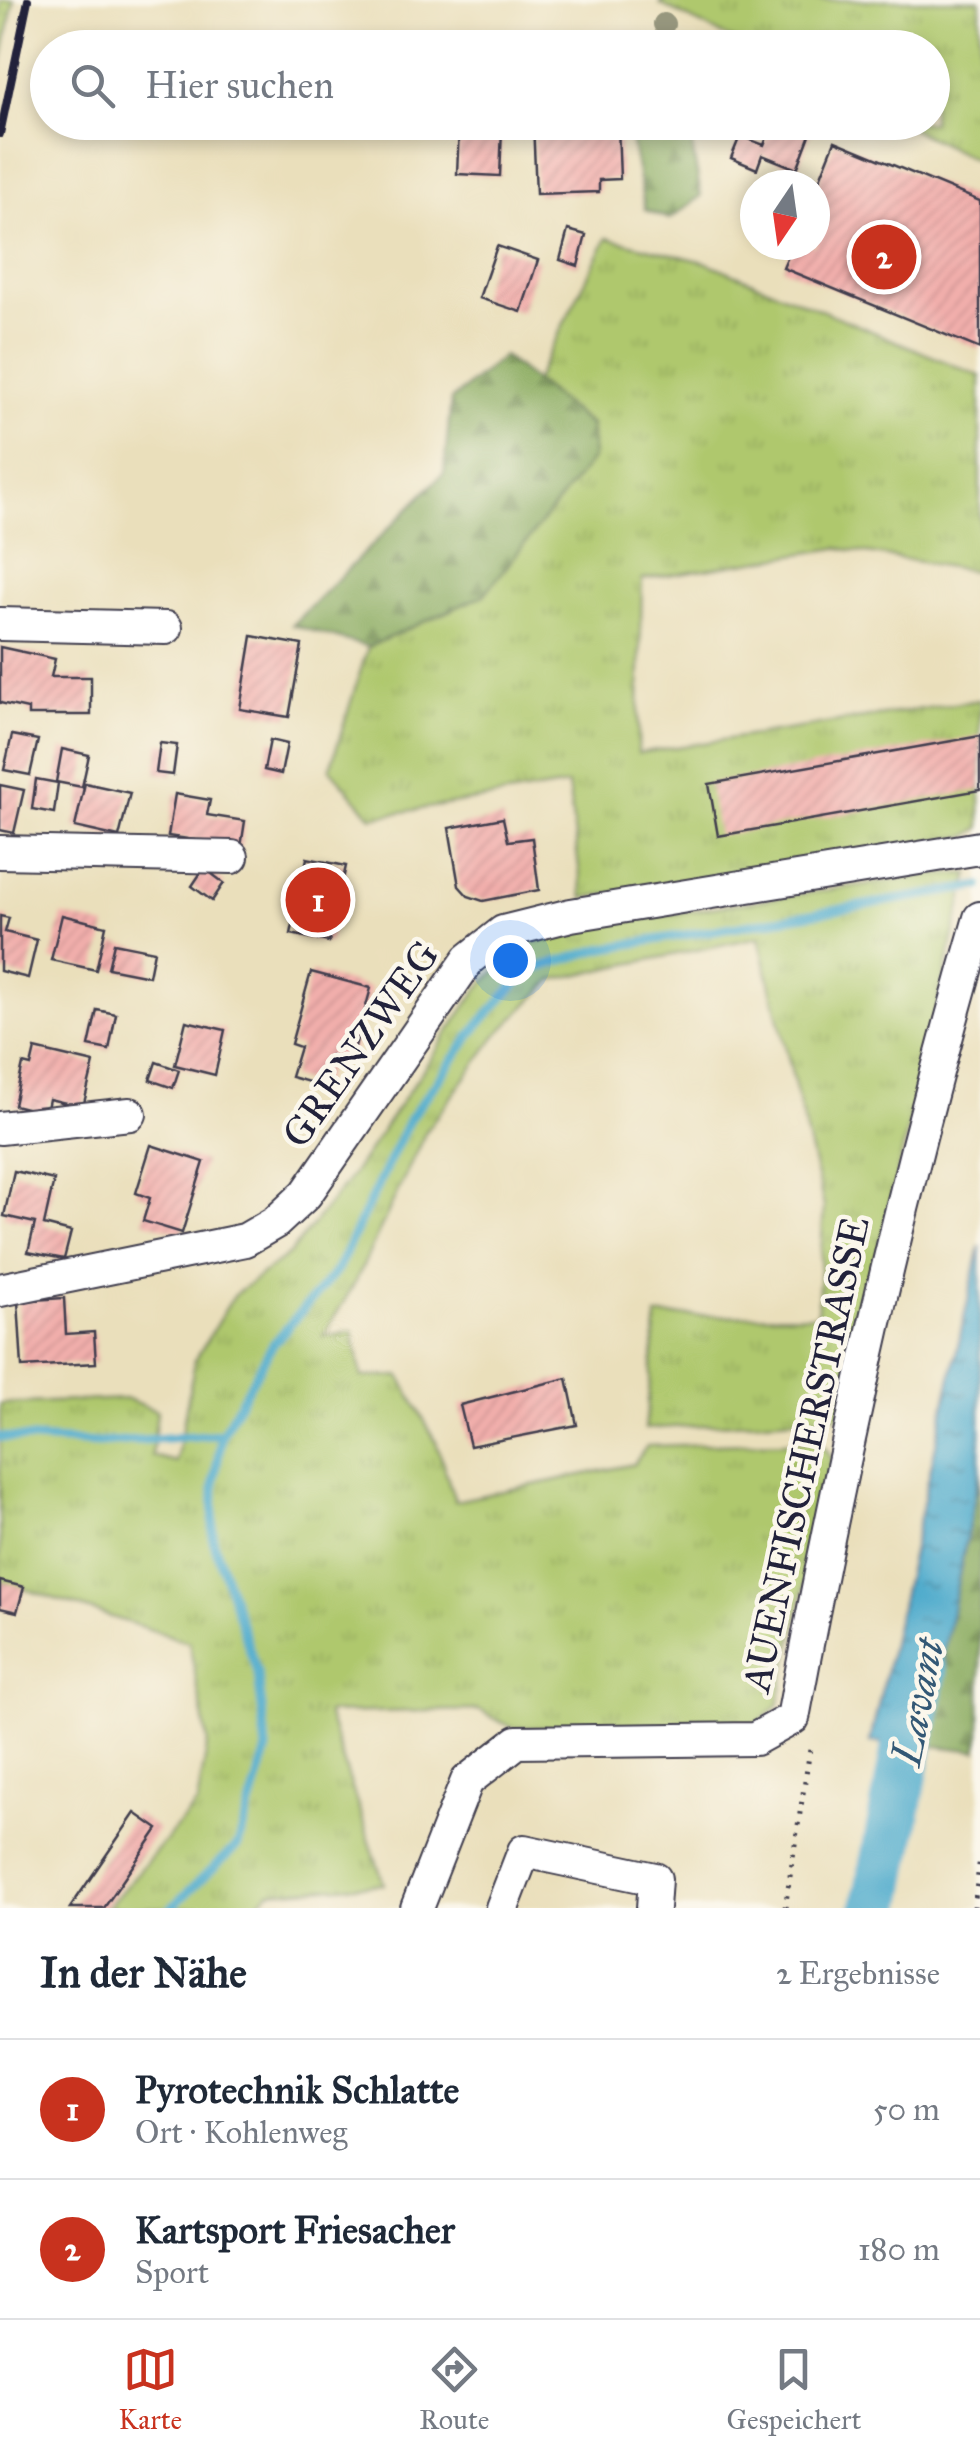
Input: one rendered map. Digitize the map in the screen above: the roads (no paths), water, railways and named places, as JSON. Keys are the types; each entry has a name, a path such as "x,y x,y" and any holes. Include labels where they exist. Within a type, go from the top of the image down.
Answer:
{"street":[{"path":"0,624 166,628"},
{"name":"GRENZWEG","path":"0,1290 246,1240 276,1222 306,1194 469,959 503,932 570,914 980,848"},
{"path":"0,852 232,857"},
{"name":"AUENFISCHERSTRASSE","path":"416,1908 467,1781 517,1742 755,1739 793,1718 851,1428 930,1088 980,918"},
{"path":"0,1128 130,1114"},
{"path":"502,1908 524,1851 655,1880 653,1908"}],"water":[{"path":"980,1246 980,1470 925,1745 870,1742"}],"waterway":[{"path":"171,1908 238,1845 267,1750 258,1675 213,1540 214,1482 222,1434 273,1344 337,1270 410,1118 481,1022 528,971 600,949 980,886"},
{"path":"0,1437 99,1443 222,1434"},
{"name":"Lavant","path":"877,1908 921,1673"}],"railway":[{"path":"0,134 28,0"}],"place":[{"name":"Kartsport Friesacher","path":"884,257"},
{"name":"Pyrotechnik Schlatte","path":"318,900"}]}
